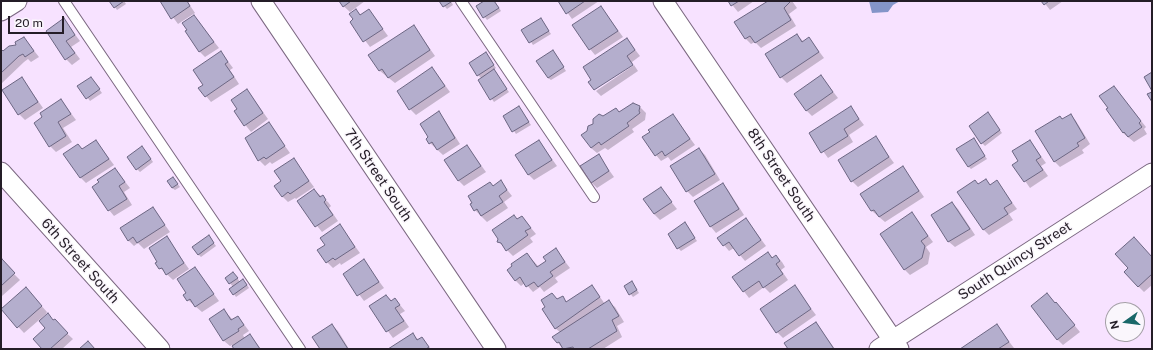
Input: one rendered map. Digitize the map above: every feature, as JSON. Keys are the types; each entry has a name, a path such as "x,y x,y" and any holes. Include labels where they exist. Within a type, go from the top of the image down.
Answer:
{"street":[{"path":"1,11 17,1"},
{"name":"7th Street South","path":"261,1 496,349"},
{"name":"8th Street South","path":"663,1 890,346"},
{"name":"6th Street South","path":"1,172 160,349"},
{"name":"South Quincy Street","path":"890,346 1152,173"}],"lane":[{"path":"64,1 300,349"},
{"path":"461,1 594,198"}],"water":[{"path":"869,1 900,1 893,5 888,12 872,13"}],"building":[{"path":"109,1 124,1 114,8"},
{"path":"160,1 187,1 190,6 171,19"},
{"path":"339,1 351,1 343,7"},
{"path":"439,1 451,1 451,2 443,7"},
{"path":"484,1 494,1 499,8 483,18 476,6"},
{"path":"558,1 585,1 566,14"},
{"path":"728,1 739,1 731,6"},
{"path":"768,1 791,1 784,8 791,20 755,43 750,36 745,39 734,22"},
{"path":"1041,1 1049,1 1044,5"},
{"path":"601,6 618,31 589,50 572,25"},
{"path":"356,9 360,15 369,9 383,29 363,42 350,22 353,19 349,14"},
{"path":"194,15 214,42 199,52 185,31 187,30 182,23"},
{"path":"64,18 75,35 66,41 75,53 65,60 46,31"},
{"path":"541,18 549,31 529,43 521,30"},
{"path":"414,25 430,50 388,78 382,69 379,71 368,55"},
{"path":"797,34 802,42 809,37 819,52 780,78 765,54"},
{"path":"24,37 34,51 25,57 23,54 19,56 1,73 1,49 3,51 9,46 16,45 15,42"},
{"path":"627,38 635,50 627,56 633,65 594,90 588,82 591,80 583,67"},
{"path":"553,50 564,67 548,78 536,61"},
{"path":"221,51 228,62 225,64 234,77 205,97 198,88 203,85 193,70"},
{"path":"486,52 494,65 477,76 469,63"},
{"path":"432,67 445,86 409,110 397,91"},
{"path":"494,69 507,89 490,100 478,80"},
{"path":"1152,72 1152,91 1144,77"},
{"path":"821,75 833,92 806,111 794,94"},
{"path":"22,77 38,102 18,115 2,90"},
{"path":"91,77 100,89 86,99 77,86"},
{"path":"1114,86 1141,121 1139,123 1142,127 1128,137 1124,132 1123,133 1106,109 1108,108 1099,96"},
{"path":"247,89 263,113 244,126 234,111 237,109 231,100"},
{"path":"1152,92 1152,102 1147,94"},
{"path":"61,99 71,114 58,122 66,136 49,147 34,123 42,117 40,113"},
{"path":"633,103 640,106 640,113 627,123 629,126 601,145 599,142 591,148 581,135 587,131 588,126 593,124 593,119 599,114 603,116 616,108 619,112"},
{"path":"519,106 529,122 512,132 503,116"},
{"path":"851,106 859,119 844,129 848,136 821,153 809,133"},
{"path":"439,111 455,138 437,150 432,142 429,144 426,139 428,137 420,124"},
{"path":"988,112 1000,130 981,144 969,126"},
{"path":"673,114 690,139 665,156 662,151 655,156 642,137 650,132 648,130"},
{"path":"1071,114 1085,138 1077,143 1079,146 1054,162 1035,131 1060,116 1062,119"},
{"path":"269,122 285,146 266,159 264,157 258,161 245,138"},
{"path":"876,136 889,157 851,182 838,160"},
{"path":"974,138 985,156 968,167 956,149"},
{"path":"96,140 109,159 80,178 63,154 78,144 82,149"},
{"path":"539,140 552,160 528,175 515,155"},
{"path":"1030,140 1041,157 1036,160 1043,170 1024,182 1012,165 1018,161 1012,151"},
{"path":"467,145 481,166 458,181 444,160"},
{"path":"142,146 151,159 136,170 127,157"},
{"path":"699,148 715,174 686,192 670,166"},
{"path":"599,154 609,171 591,183 580,166"},
{"path":"294,158 309,181 290,194 288,192 282,197 274,186 281,181 274,171"},
{"path":"903,166 919,191 879,217 874,210 871,211 860,194"},
{"path":"115,168 125,182 119,186 127,199 108,211 92,187 99,182 97,180"},
{"path":"173,177 178,184 172,188 167,181"},
{"path":"986,179 990,185 997,180 1012,203 1004,208 1008,214 983,230 957,192 975,180 978,184"},
{"path":"501,180 507,190 499,196 503,202 481,216 477,209 474,211 468,196 490,182 493,186"},
{"path":"723,183 739,209 710,227 694,201"},
{"path":"661,187 672,202 654,214 643,199"},
{"path":"314,189 320,197 323,195 326,200 324,202 333,215 315,227 297,201"},
{"path":"952,202 970,229 948,242 931,215"},
{"path":"153,207 165,225 137,243 133,237 128,241 120,228"},
{"path":"912,212 928,236 921,241 925,246 922,258 904,270 880,234"},
{"path":"514,215 517,219 522,216 531,228 525,231 528,235 506,251 501,243 497,242 498,239 492,230"},
{"path":"746,218 761,240 739,256 729,242 723,246 717,238"},
{"path":"685,222 695,238 677,249 668,234"},
{"path":"340,224 355,247 335,260 333,258 326,263 317,250 325,245 320,238"},
{"path":"209,235 214,243 198,255 192,247"},
{"path":"167,236 184,263 166,275 162,268 159,269 155,263 157,262 149,248"},
{"path":"1134,237 1152,257 1152,274 1138,287 1124,272 1128,268 1115,254"},
{"path":"556,248 565,262 550,272 553,276 538,287 534,282 526,287 520,277 515,281 507,270 512,266 511,264 527,253 537,267 546,261 543,257"},
{"path":"768,252 772,258 776,255 780,261 776,264 783,274 763,288 759,281 743,292 732,277"},
{"path":"2,259 15,273 1,286 1,260"},
{"path":"364,259 379,282 357,296 343,274"},
{"path":"195,267 214,294 195,307 190,299 187,301 183,295 186,293 177,279"},
{"path":"233,272 238,278 229,284 225,278"},
{"path":"243,279 247,285 233,295 229,289"},
{"path":"632,281 637,290 629,295 624,286"},
{"path":"592,285 600,297 555,329 542,309 545,307 541,300 552,293 557,299 563,296 566,302"},
{"path":"795,285 811,309 776,333 760,309"},
{"path":"26,287 42,306 17,328 1,309"},
{"path":"1047,293 1075,325 1057,340 1031,306"},
{"path":"386,295 391,301 395,298 400,305 395,308 404,321 386,332 369,306"},
{"path":"609,300 619,316 612,320 617,331 588,349 574,349 573,347 563,349 559,342 557,343 552,337"},
{"path":"224,309 231,320 238,316 244,325 238,329 239,331 223,341 209,319"},
{"path":"48,313 53,320 55,319 68,333 50,349 42,349 33,339 45,328 39,321"},
{"path":"816,322 834,349 788,349 784,343"},
{"path":"332,324 348,349 320,349 312,337"},
{"path":"997,324 1009,342 998,349 960,349"},
{"path":"413,333 417,340 422,337 429,347 426,349 388,349"},
{"path":"250,334 260,349 234,349 232,346"},
{"path":"88,341 95,349 79,349"}]}
